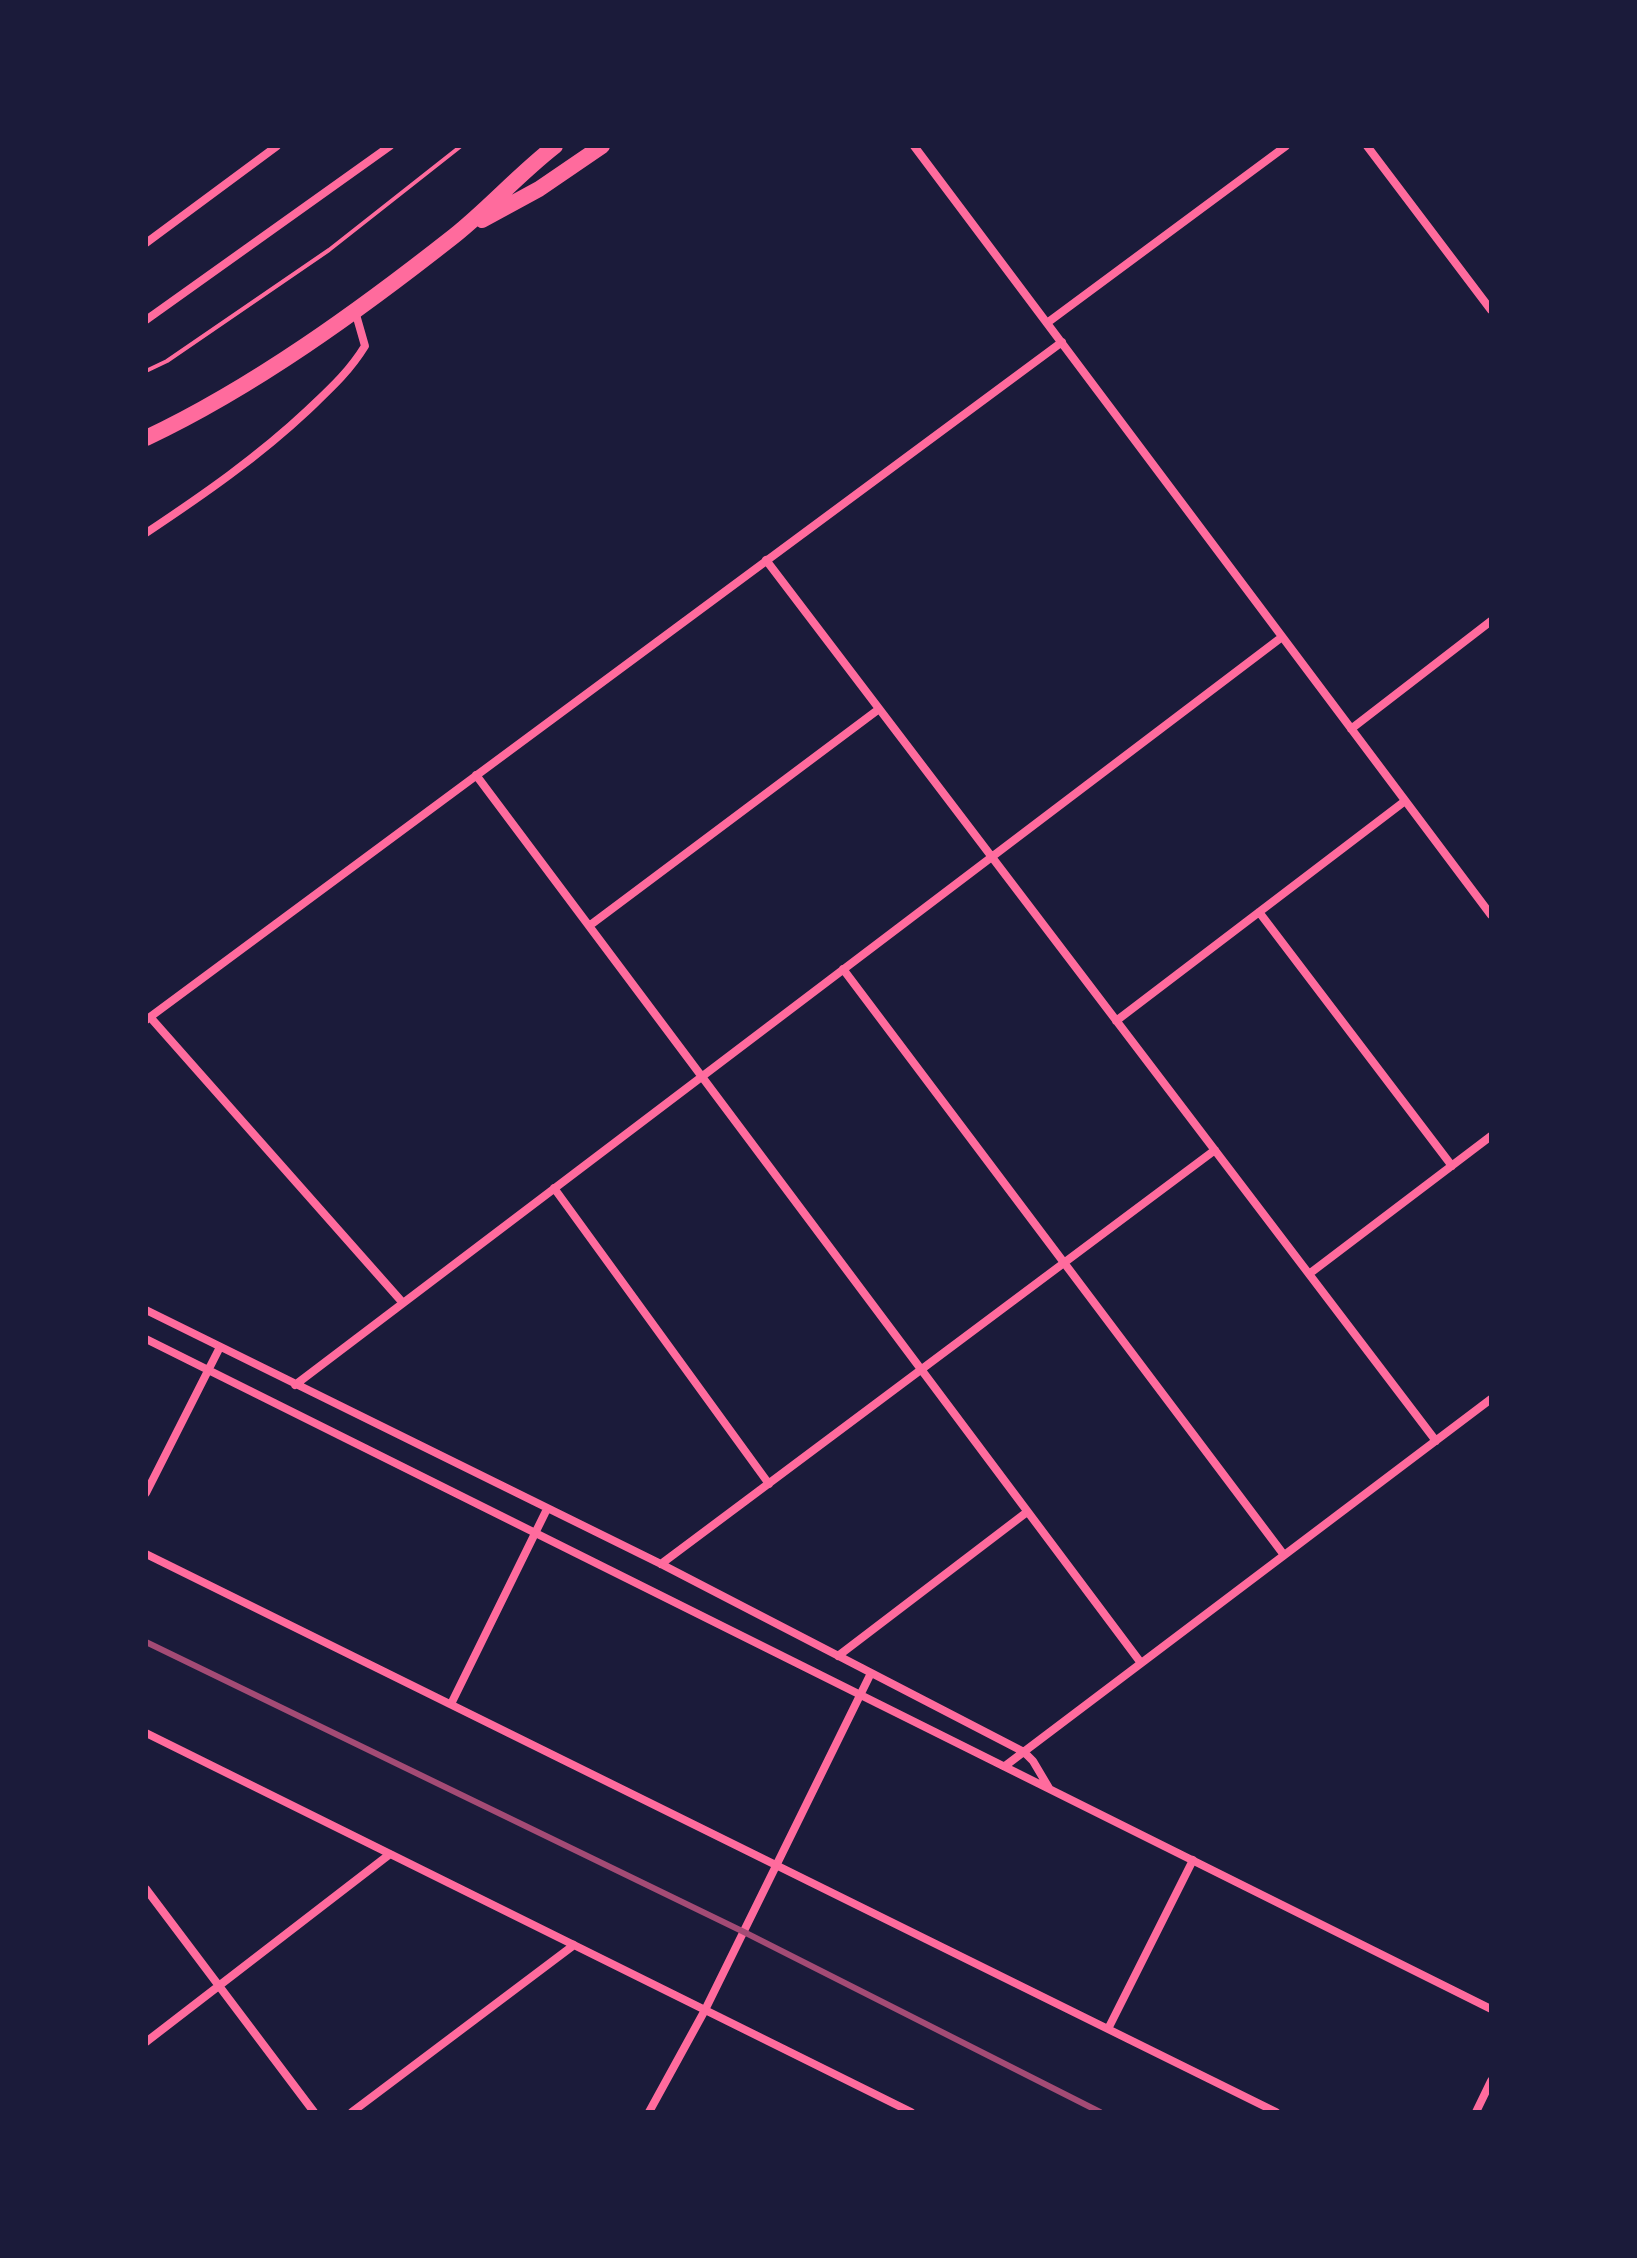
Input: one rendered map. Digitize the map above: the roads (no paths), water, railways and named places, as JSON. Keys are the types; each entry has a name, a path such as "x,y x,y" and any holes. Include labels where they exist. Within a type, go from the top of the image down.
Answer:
{"main road":[{"path":"146,438 228,395 285,359 456,235 555,146"},
{"path":"456,235 539,189 602,146"}],"street":[{"path":"146,243 277,146"},
{"path":"146,320 390,146"},
{"path":"914,146 1491,915"},
{"path":"1047,323 1286,146"},
{"path":"1367,146 1491,310"},
{"path":"146,533 204,495 269,446 349,372 365,346 355,309"},
{"path":"403,1303 148,1018 1062,342"},
{"path":"766,560 1436,1441"},
{"path":"1351,729 1491,621"},
{"path":"295,1385 1282,637"},
{"path":"589,926 879,709"},
{"path":"476,775 1141,1663"},
{"path":"1116,1021 1405,801"},
{"path":"1259,912 1452,1166"},
{"path":"843,969 1284,1555"},
{"path":"1309,1274 1491,1136"},
{"path":"661,1564 1215,1150"},
{"path":"554,1188 769,1484"},
{"path":"146,1310 661,1564 1024,1752 1049,1788"},
{"path":"146,1339 1491,2009"},
{"path":"146,1493 220,1347"},
{"path":"1005,1766 1491,1399"},
{"path":"451,1704 547,1509"},
{"path":"838,1656 1027,1512"},
{"path":"146,1554 1276,2112"},
{"path":"649,2112 705,2010 871,1673"},
{"path":"146,1733 911,2112"},
{"path":"146,2042 390,1854"},
{"path":"1108,2029 1193,1860"},
{"path":"146,1889 314,2112"},
{"path":"352,2112 574,1945"},
{"path":"1476,2112 1491,2081"}],"railway":[{"path":"146,1642 744,1932 1100,2112"}]}
